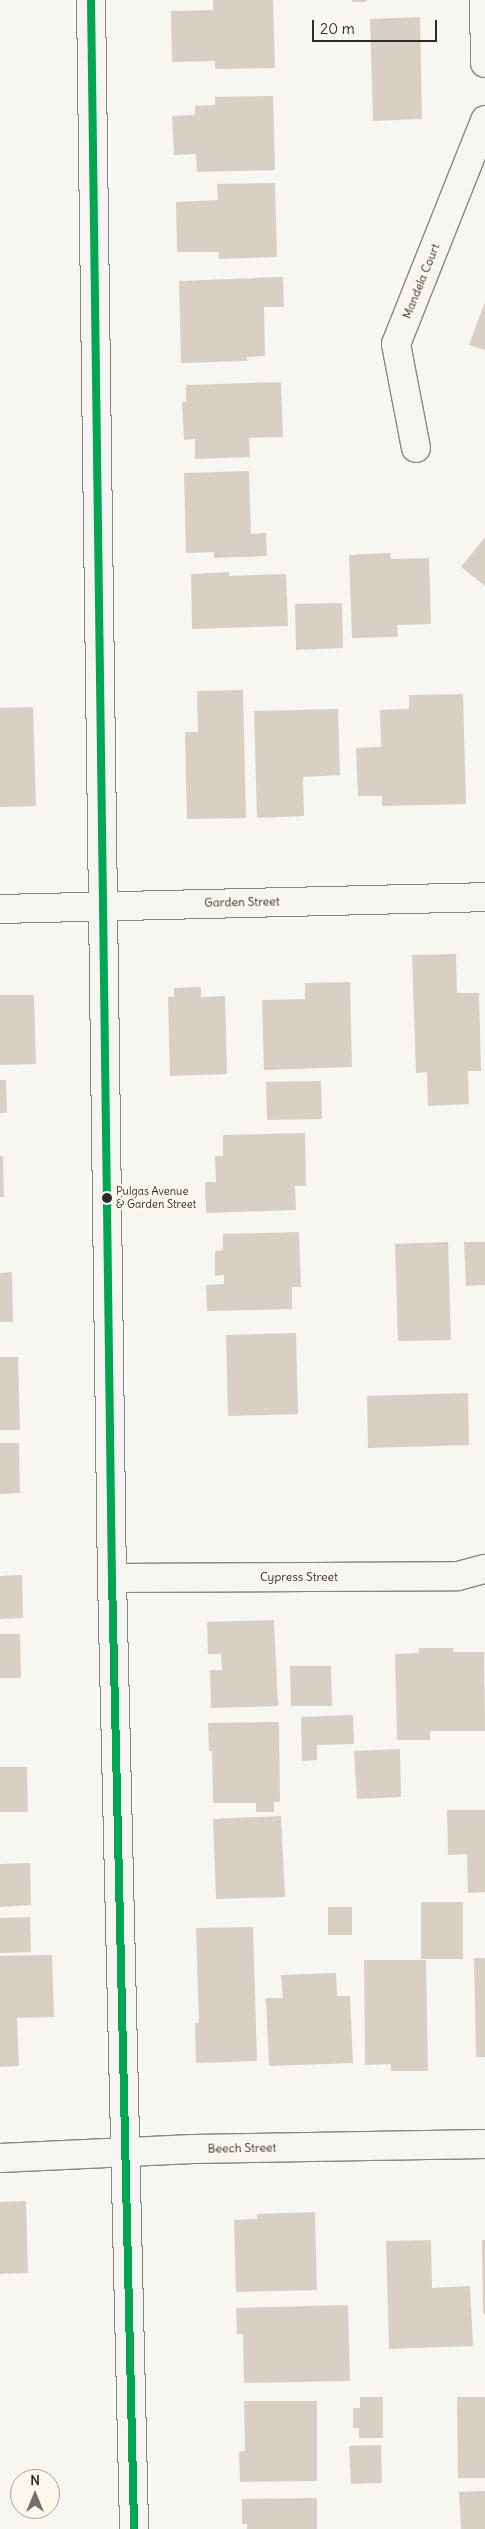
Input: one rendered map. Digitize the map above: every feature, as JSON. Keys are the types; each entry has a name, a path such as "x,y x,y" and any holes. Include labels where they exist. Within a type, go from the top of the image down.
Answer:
{"street":[{"path":"91,0 112,1578 134,2529"},
{"path":"484,0 485,63"},
{"name":"Mandela Court","path":"416,448 396,344 485,120"},
{"name":"Garden Street","path":"0,909 485,897"},
{"name":"Cypress Street","path":"112,1578 458,1576 485,1569"},
{"name":"Beech Street","path":"0,2158 77,2156 126,2152 485,2144"}],"building":[{"path":"213,0 273,0 275,68 215,69 215,61 172,62 171,11 213,10"},
{"path":"352,0 366,0 366,2 352,2"},
{"path":"420,17 422,119 373,121 370,19"},
{"path":"273,96 275,170 197,172 196,154 174,155 172,116 195,115 195,106 215,105 215,97"},
{"path":"275,183 277,257 219,259 219,252 177,252 176,202 218,200 217,184"},
{"path":"283,277 284,307 264,307 265,356 247,357 247,361 181,363 179,281"},
{"path":"485,302 485,350 469,345"},
{"path":"281,382 283,437 249,438 250,457 195,459 195,439 184,440 182,402 186,402 186,385"},
{"path":"249,471 251,534 266,533 267,556 214,558 214,552 186,553 184,473"},
{"path":"485,537 485,586 461,567"},
{"path":"390,553 391,559 429,558 431,624 397,625 398,637 352,638 349,555"},
{"path":"229,572 229,576 286,574 288,626 192,629 191,574"},
{"path":"342,603 343,648 296,650 295,604"},
{"path":"243,690 246,818 187,819 185,732 198,732 197,691"},
{"path":"463,694 466,804 382,806 382,796 358,796 356,748 381,747 380,710 409,709 409,695"},
{"path":"33,707 36,806 0,807 0,708"},
{"path":"338,709 340,775 303,777 304,816 257,818 254,711"},
{"path":"456,954 457,993 479,993 481,1071 468,1071 469,1104 428,1106 427,1072 416,1073 412,955"},
{"path":"350,982 352,1067 264,1070 262,1000 305,999 305,983"},
{"path":"201,987 201,997 225,996 227,1074 170,1076 168,997 174,997 174,988"},
{"path":"0,995 34,995 36,1064 0,1065"},
{"path":"0,1080 6,1080 7,1113 0,1113"},
{"path":"321,1081 322,1119 267,1120 266,1082"},
{"path":"305,1133 306,1186 295,1186 296,1210 206,1213 205,1182 216,1182 215,1156 223,1156 223,1135"},
{"path":"0,1156 3,1156 4,1197 0,1197"},
{"path":"299,1232 301,1287 292,1287 292,1309 207,1311 206,1285 224,1284 224,1275 215,1276 215,1251 223,1250 223,1234"},
{"path":"448,1242 451,1340 398,1341 395,1244"},
{"path":"464,1242 485,1242 485,1285 466,1286"},
{"path":"12,1272 13,1322 0,1322 0,1273"},
{"path":"296,1333 298,1414 228,1416 226,1335"},
{"path":"0,1357 18,1357 20,1430 0,1430"},
{"path":"468,1393 469,1445 368,1448 367,1396"},
{"path":"0,1443 19,1443 20,1493 0,1494"},
{"path":"22,1575 23,1618 0,1619 0,1576"},
{"path":"274,1620 278,1706 211,1708 210,1670 222,1670 221,1654 208,1654 207,1622"},
{"path":"0,1634 20,1634 21,1678 0,1678"},
{"path":"419,1648 453,1648 453,1652 484,1652 485,1731 430,1731 430,1740 397,1740 395,1654 419,1653"},
{"path":"290,1666 331,1666 332,1706 291,1706"},
{"path":"353,1715 354,1744 317,1745 317,1760 302,1761 301,1717"},
{"path":"279,1722 280,1802 274,1802 274,1812 256,1812 256,1803 213,1803 212,1751 209,1751 208,1723"},
{"path":"400,1749 401,1797 357,1799 354,1751"},
{"path":"0,1767 27,1767 28,1812 0,1812"},
{"path":"447,1810 485,1810 485,1892 468,1893 467,1854 448,1855"},
{"path":"281,1816 285,1897 216,1899 213,1819"},
{"path":"30,1863 31,1905 0,1907 0,1864"},
{"path":"421,1902 463,1902 463,1959 421,1959"},
{"path":"328,1907 352,1907 352,1935 328,1935"},
{"path":"30,1917 31,1952 0,1953 0,1918"},
{"path":"253,1927 257,2061 196,2063 195,2023 199,2023 196,1928"},
{"path":"52,1955 54,2017 17,2018 19,2066 0,2067 0,1956"},
{"path":"474,1958 485,1958 485,2057 476,2057"},
{"path":"364,1960 426,1960 428,2071 391,2071 391,2064 365,2065"},
{"path":"336,1973 337,1996 350,1996 353,2063 269,2066 266,1998 283,1998 281,1975"},
{"path":"26,2201 28,2273 0,2274 0,2202"},
{"path":"315,2212 317,2290 236,2292 234,2220 257,2219 257,2214"},
{"path":"431,2240 432,2288 470,2286 473,2346 389,2349 386,2241"},
{"path":"482,2240 485,2240 485,2314 483,2314"},
{"path":"348,2305 350,2381 244,2383 243,2334 237,2334 236,2308"},
{"path":"360,2397 383,2397 383,2438 359,2438 359,2428 353,2428 353,2408 360,2408"},
{"path":"457,2397 485,2397 485,2478 458,2478"},
{"path":"244,2401 317,2401 317,2481 240,2482 239,2452 245,2451"},
{"path":"381,2445 382,2483 351,2484 349,2446"},
{"path":"485,2491 485,2529 461,2529 459,2492"},
{"path":"317,2498 317,2529 247,2529 247,2524 242,2524 242,2499"}],"transit line":[{"path":"91,0 112,1578 134,2529"}],"place":[{"name":"Pulgas Avenue & Garden Street","path":"107,1198"}]}
